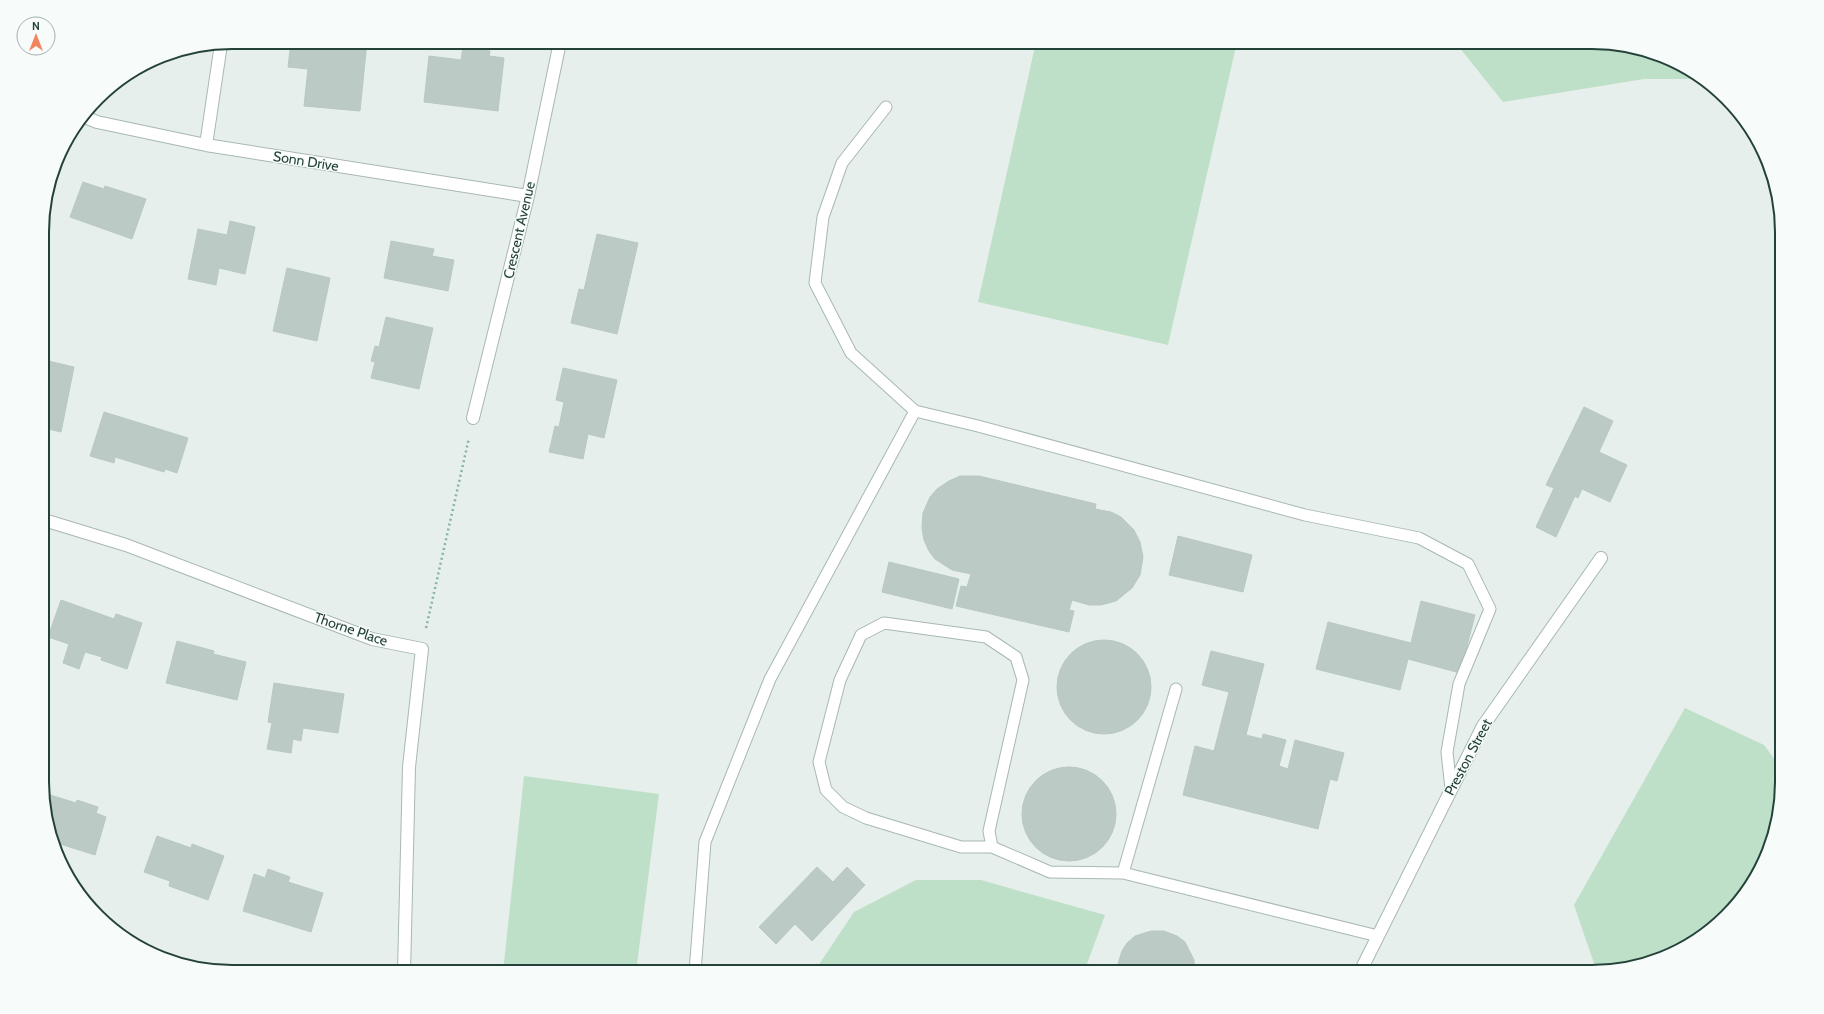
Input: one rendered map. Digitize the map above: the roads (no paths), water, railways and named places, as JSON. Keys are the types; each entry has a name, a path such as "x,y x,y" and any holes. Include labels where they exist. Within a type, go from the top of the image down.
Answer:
{"street":[{"path":"206,145 220,49"},
{"name":"Crescent Avenue","path":"473,418 528,196 559,49"},
{"name":"Sonn Drive","path":"89,119 97,122 206,145 528,196"},
{"name":"Thorne Place","path":"49,522 126,545 372,639 422,649 409,767 404,965"},
{"name":"Preston Street","path":"1364,965 1482,726 1601,558"}],"lane":[{"path":"886,107 842,163 823,218 815,283 851,353 915,411 986,428 1305,515 1419,538 1468,564 1490,609 1459,684 1447,752 1451,789"},
{"path":"696,965 705,842 770,679 915,411"},
{"path":"992,847 989,831 1023,680 1016,657 986,637 884,623 861,635 840,680 819,762 826,790 843,808 866,818 961,847 992,847 1050,872 1123,873 1378,936"},
{"path":"1123,873 1176,689"}]}
